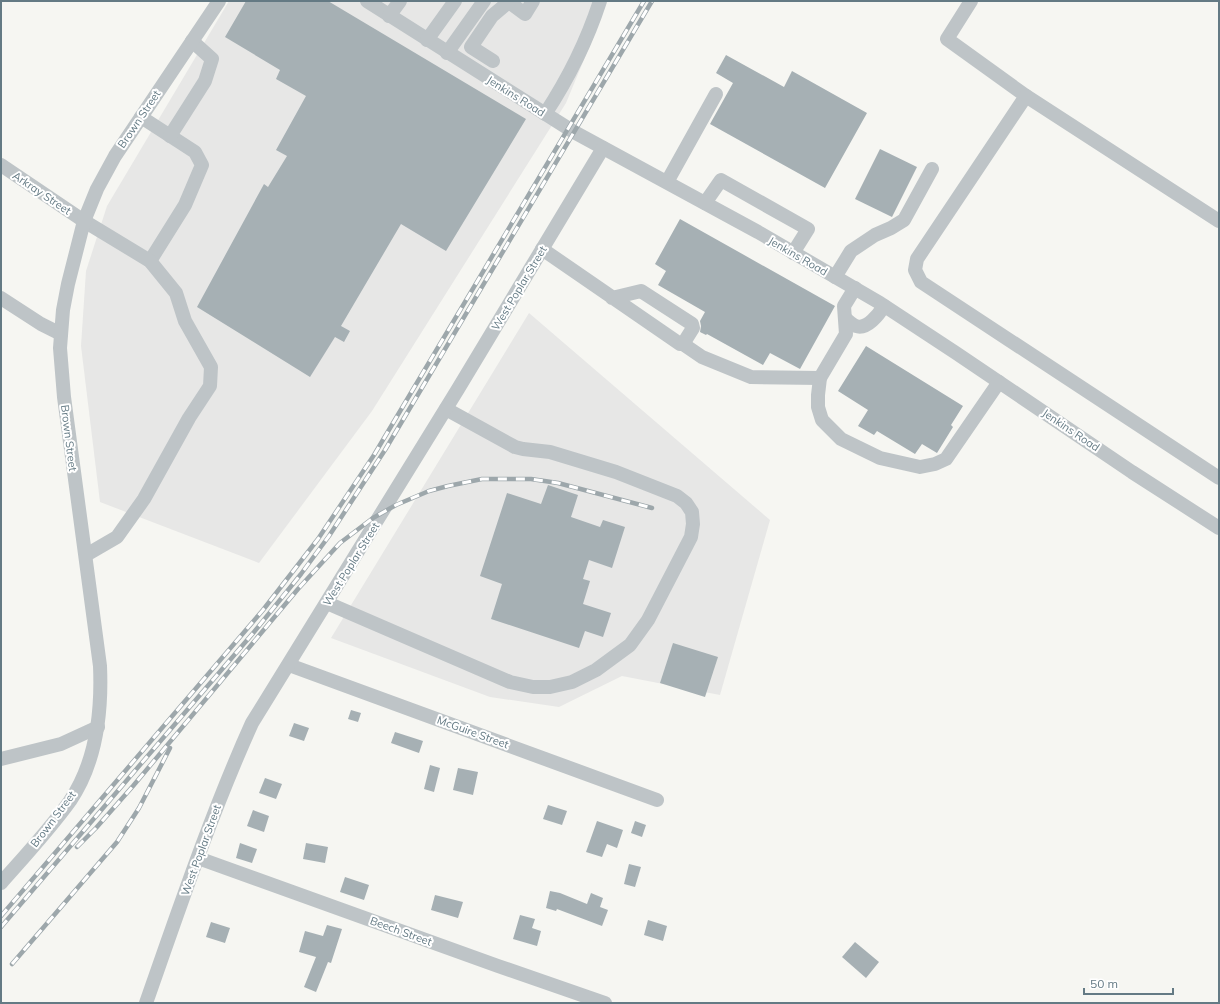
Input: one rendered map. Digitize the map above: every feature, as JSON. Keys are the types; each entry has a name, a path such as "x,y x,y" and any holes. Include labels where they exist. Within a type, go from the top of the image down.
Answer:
{"street":[{"name":"Brown Street","path":"1,883 70,800 84,774 94,748 102,694 100,666 86,555 64,397 60,348 63,310 68,284 84,221 97,189 115,156 219,1"},
{"name":"Jenkins Road","path":"367,1 545,114 603,148 705,203 855,288 1219,528"},
{"path":"389,16 400,1"},
{"path":"427,40 454,1"},
{"path":"448,53 484,1"},
{"path":"493,61 471,47 492,16 509,2 525,14 534,1"},
{"path":"545,114 573,66 594,20 600,1"},
{"path":"971,1 947,38 1026,96 1217,215"},
{"path":"170,136 205,81 212,59 192,41"},
{"path":"667,182 716,94"},
{"path":"1026,96 917,259 915,270 921,282 1219,478"},
{"path":"141,117 195,152 202,164 185,205 150,261"},
{"name":"West Poplar Street","path":"148,1002 198,858 231,770 252,723 446,409 603,148"},
{"name":"Arkray Street","path":"1,165 84,221 150,261 176,293 185,321 211,367 210,386 189,418 144,499 117,537 86,555"},
{"path":"835,277 851,251 875,235 904,220 932,169"},
{"path":"705,203 721,180 808,229 793,253"},
{"path":"542,249 680,344 683,344 702,357 751,377 820,378"},
{"path":"855,288 844,306 846,334 820,378 818,396 818,407 822,420 841,439 880,458 920,466 935,464 946,459 999,382"},
{"path":"612,298 641,291 692,324 693,328 683,344"},
{"path":"1,298 41,324 61,334"},
{"path":"845,318 856,326 863,326 875,319 884,306"},
{"path":"327,603 510,682 533,687 550,687 572,682 596,670 630,645 648,620 691,537 693,524 692,512 686,503 677,496 616,472 550,452 515,447 446,409"},
{"name":"McGuire Street","path":"289,664 657,800"},
{"path":"1,759 62,744 98,727"},
{"name":"Beech Street","path":"198,858 605,1003"}],"shaded area":[{"path":"229,1 600,1 595,33 566,103 372,411 259,563 100,502 81,346 86,271 107,206"},
{"path":"529,313 770,520 720,695 622,676 559,707 490,697 331,638"}],"building":[{"path":"246,1 328,1 526,119 446,251 401,224 341,326 350,331 344,342 335,337 310,377 197,307 264,184 268,187 287,156 276,150 306,96 276,79 280,70 225,37"},
{"path":"726,55 784,87 792,71 867,113 825,188 710,124 733,83 716,73"},
{"path":"880,149 917,167 892,217 855,199"},
{"path":"680,219 835,306 800,369 770,353 763,365 707,334 706,335 700,332 700,321 705,312 658,285 666,271 655,264"},
{"path":"866,346 963,406 951,425 953,427 937,453 922,444 915,454 877,431 874,435 858,426 868,410 838,391"},
{"path":"548,485 578,495 571,517 600,527 603,520 625,527 612,568 589,560 583,579 590,581 583,604 611,613 603,637 585,631 579,648 491,619 502,584 480,576 507,493 541,504"},
{"path":"673,643 718,657 705,697 660,683"},
{"path":"351,710 361,713 358,722 348,719"},
{"path":"294,723 309,728 304,741 289,736"},
{"path":"395,732 423,741 419,753 391,743"},
{"path":"430,765 440,768 434,792 424,789"},
{"path":"458,768 478,772 473,795 453,790"},
{"path":"265,778 282,784 276,799 259,793"},
{"path":"548,805 567,811 562,825 543,819"},
{"path":"253,810 269,816 264,832 247,826"},
{"path":"597,821 623,830 617,848 607,844 602,857 586,852"},
{"path":"635,821 646,825 642,837 631,833"},
{"path":"240,843 257,849 252,863 236,858"},
{"path":"306,843 328,847 325,863 303,859"},
{"path":"629,864 641,867 635,887 624,884"},
{"path":"345,877 369,885 364,900 340,892"},
{"path":"550,891 560,893 587,904 591,893 603,898 600,907 608,910 602,926 557,909 556,911 546,908"},
{"path":"435,895 463,902 458,918 431,910"},
{"path":"520,915 535,919 532,928 541,931 537,946 513,939"},
{"path":"648,920 667,926 663,941 644,935"},
{"path":"211,922 230,928 225,943 206,937"},
{"path":"327,925 342,929 331,963 328,962 316,992 304,987 316,957 299,952 305,931 323,936"},
{"path":"855,942 879,962 866,978 842,957"}],"railway":[{"path":"1,916 263,610 318,539 374,455 644,1"},
{"path":"1,927 254,632 301,574 329,536 385,450 652,1"},
{"path":"77,847 133,786 298,589 340,543 373,518 396,505 429,491 482,479 531,479 558,483 652,508"},
{"path":"12,964 117,842 139,808 170,748"}]}
